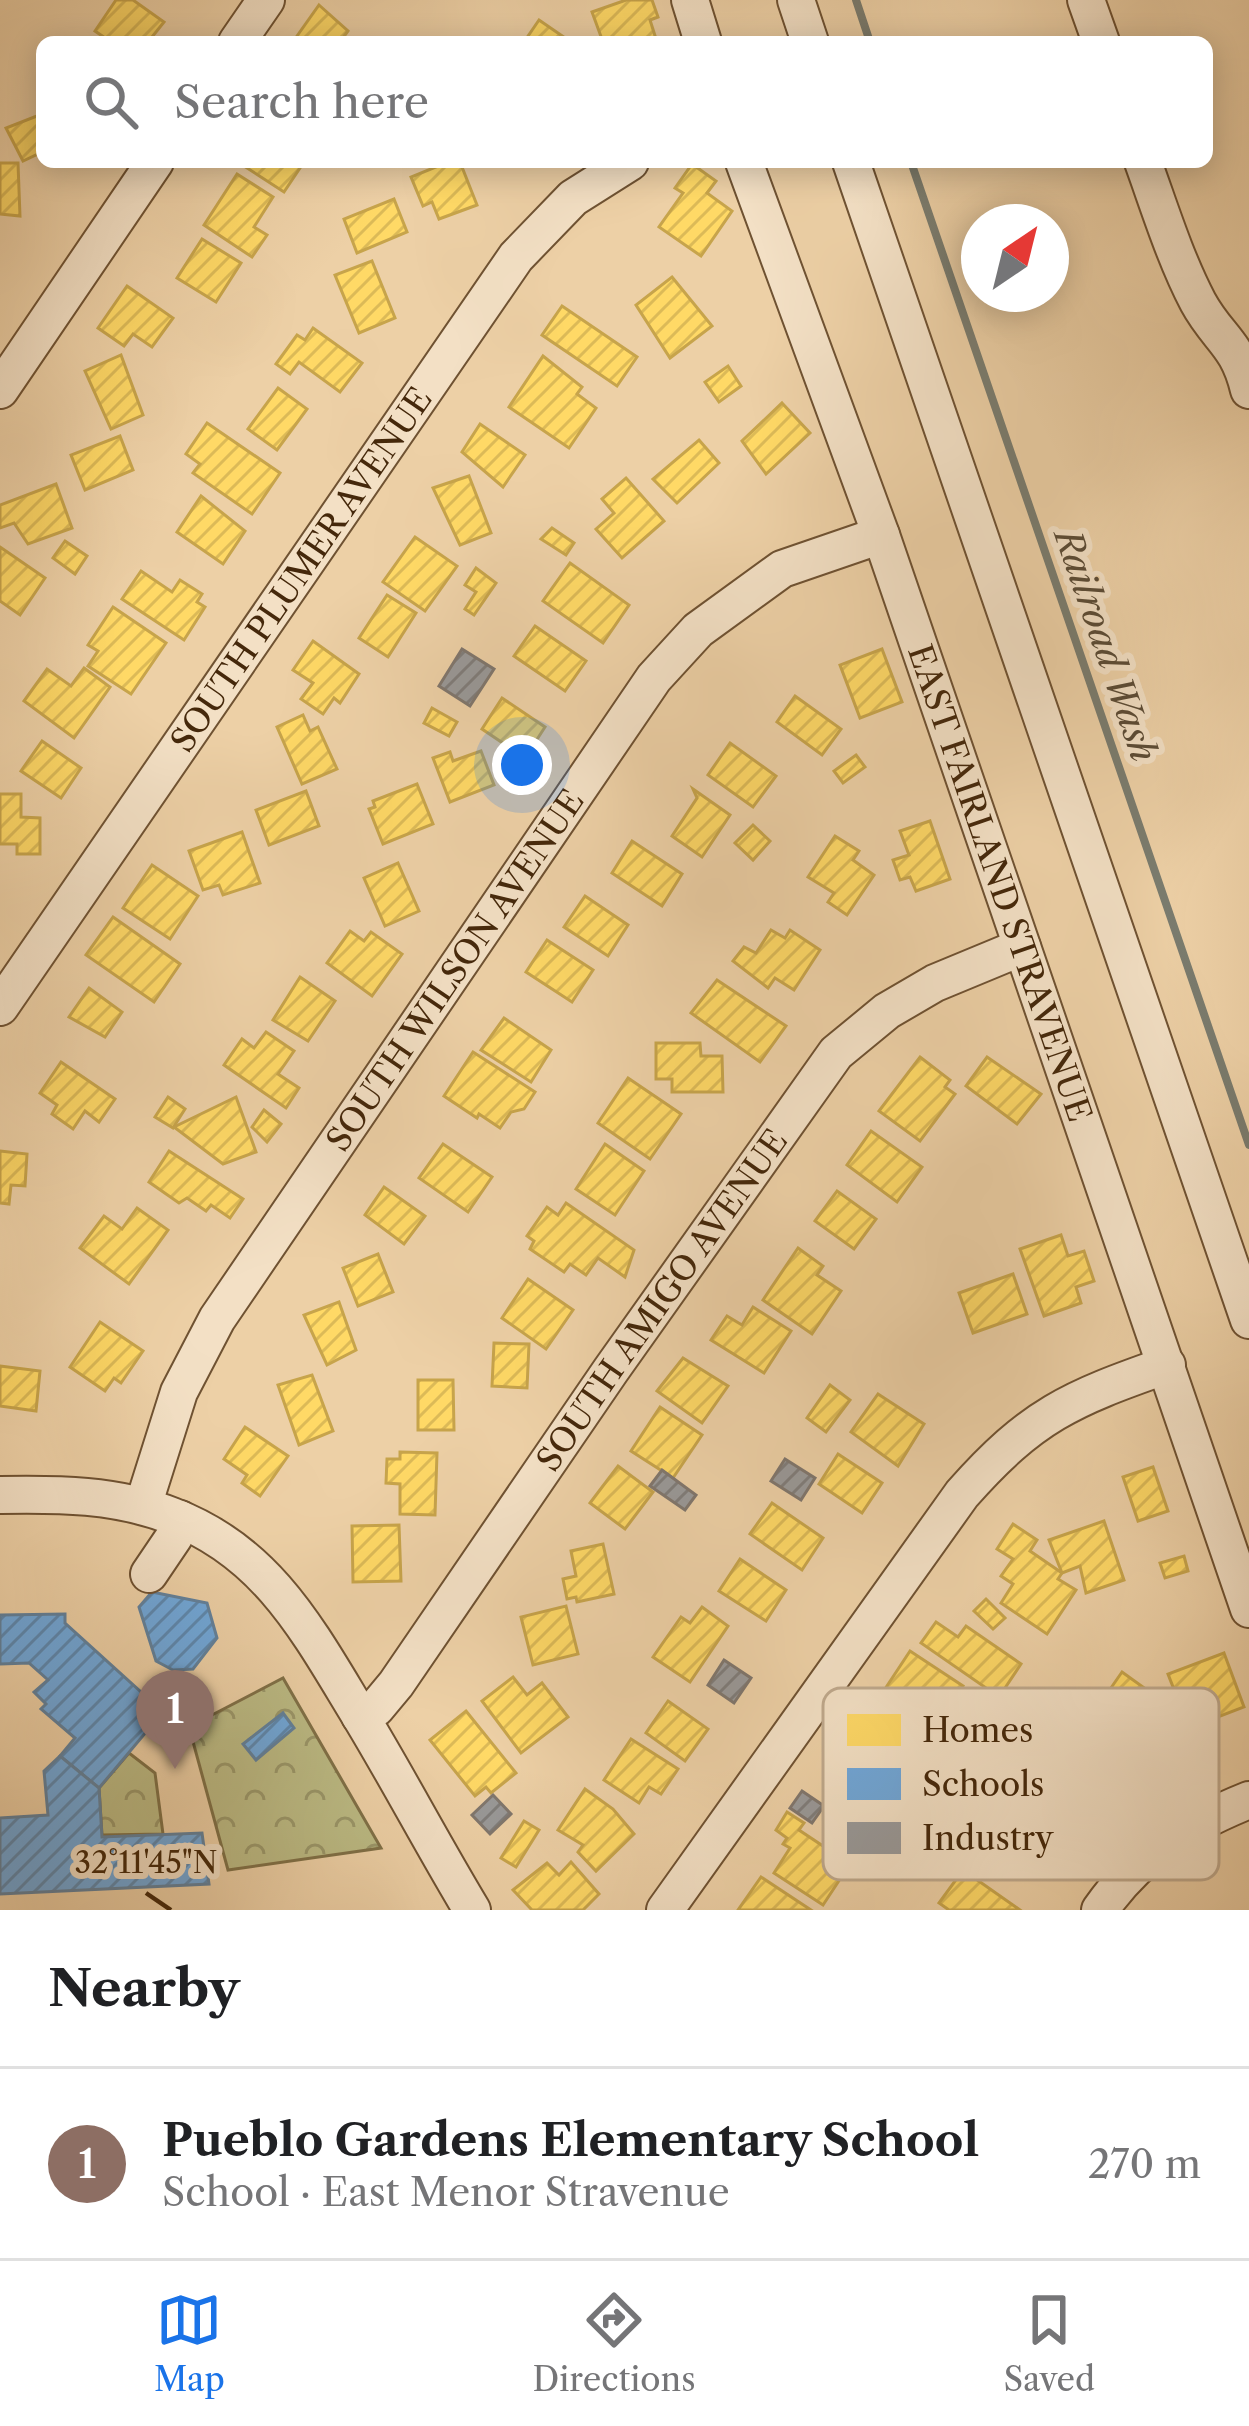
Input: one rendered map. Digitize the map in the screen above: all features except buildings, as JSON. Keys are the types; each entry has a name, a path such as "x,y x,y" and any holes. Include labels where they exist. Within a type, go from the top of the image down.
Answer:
{"street":[{"path":"241,36 266,0"},
{"path":"690,0 701,36"},
{"path":"796,0 808,36"},
{"path":"1086,0 1099,36"},
{"path":"0,390 151,168"},
{"name":"SOUTH PLUMER AVENUE","path":"0,1006 516,257 573,198 620,168"},
{"name":"EAST FAIRLAND STRAVENUE","path":"746,168 880,535 1249,1609"},
{"path":"853,168 1249,1320"},
{"path":"1145,168 1200,306 1234,347 1249,390"},
{"name":"SOUTH WILSON AVENUE","path":"143,1507 179,1392 217,1318 655,677 698,630 782,569 880,535"},
{"name":"SOUTH AMIGO AVENUE","path":"360,1717 376,1708 396,1684 836,1053 887,1011 935,983 1022,946"},
{"path":"823,1688 986,1466 1064,1404 1167,1365"},
{"path":"0,1495 76,1495 143,1507 210,1534 240,1556 290,1603 472,1910"},
{"path":"149,1574 174,1537 180,1519"},
{"path":"665,1910 823,1689"},
{"path":"1219,1812 1249,1800"},
{"path":"1100,1910 1121,1880"}],"green space":[{"path":"283,1678 381,1848 228,1870 189,1727"},
{"path":"129,1753 155,1773 163,1834 102,1835 99,1788"}],"waterway":[{"name":"Railroad Wash","path":"856,0 868,36"},
{"name":"Railroad Wash","path":"913,168 1249,1145"}],"place":[{"name":"Pueblo Gardens Elementary School","path":"175,1769"}]}
